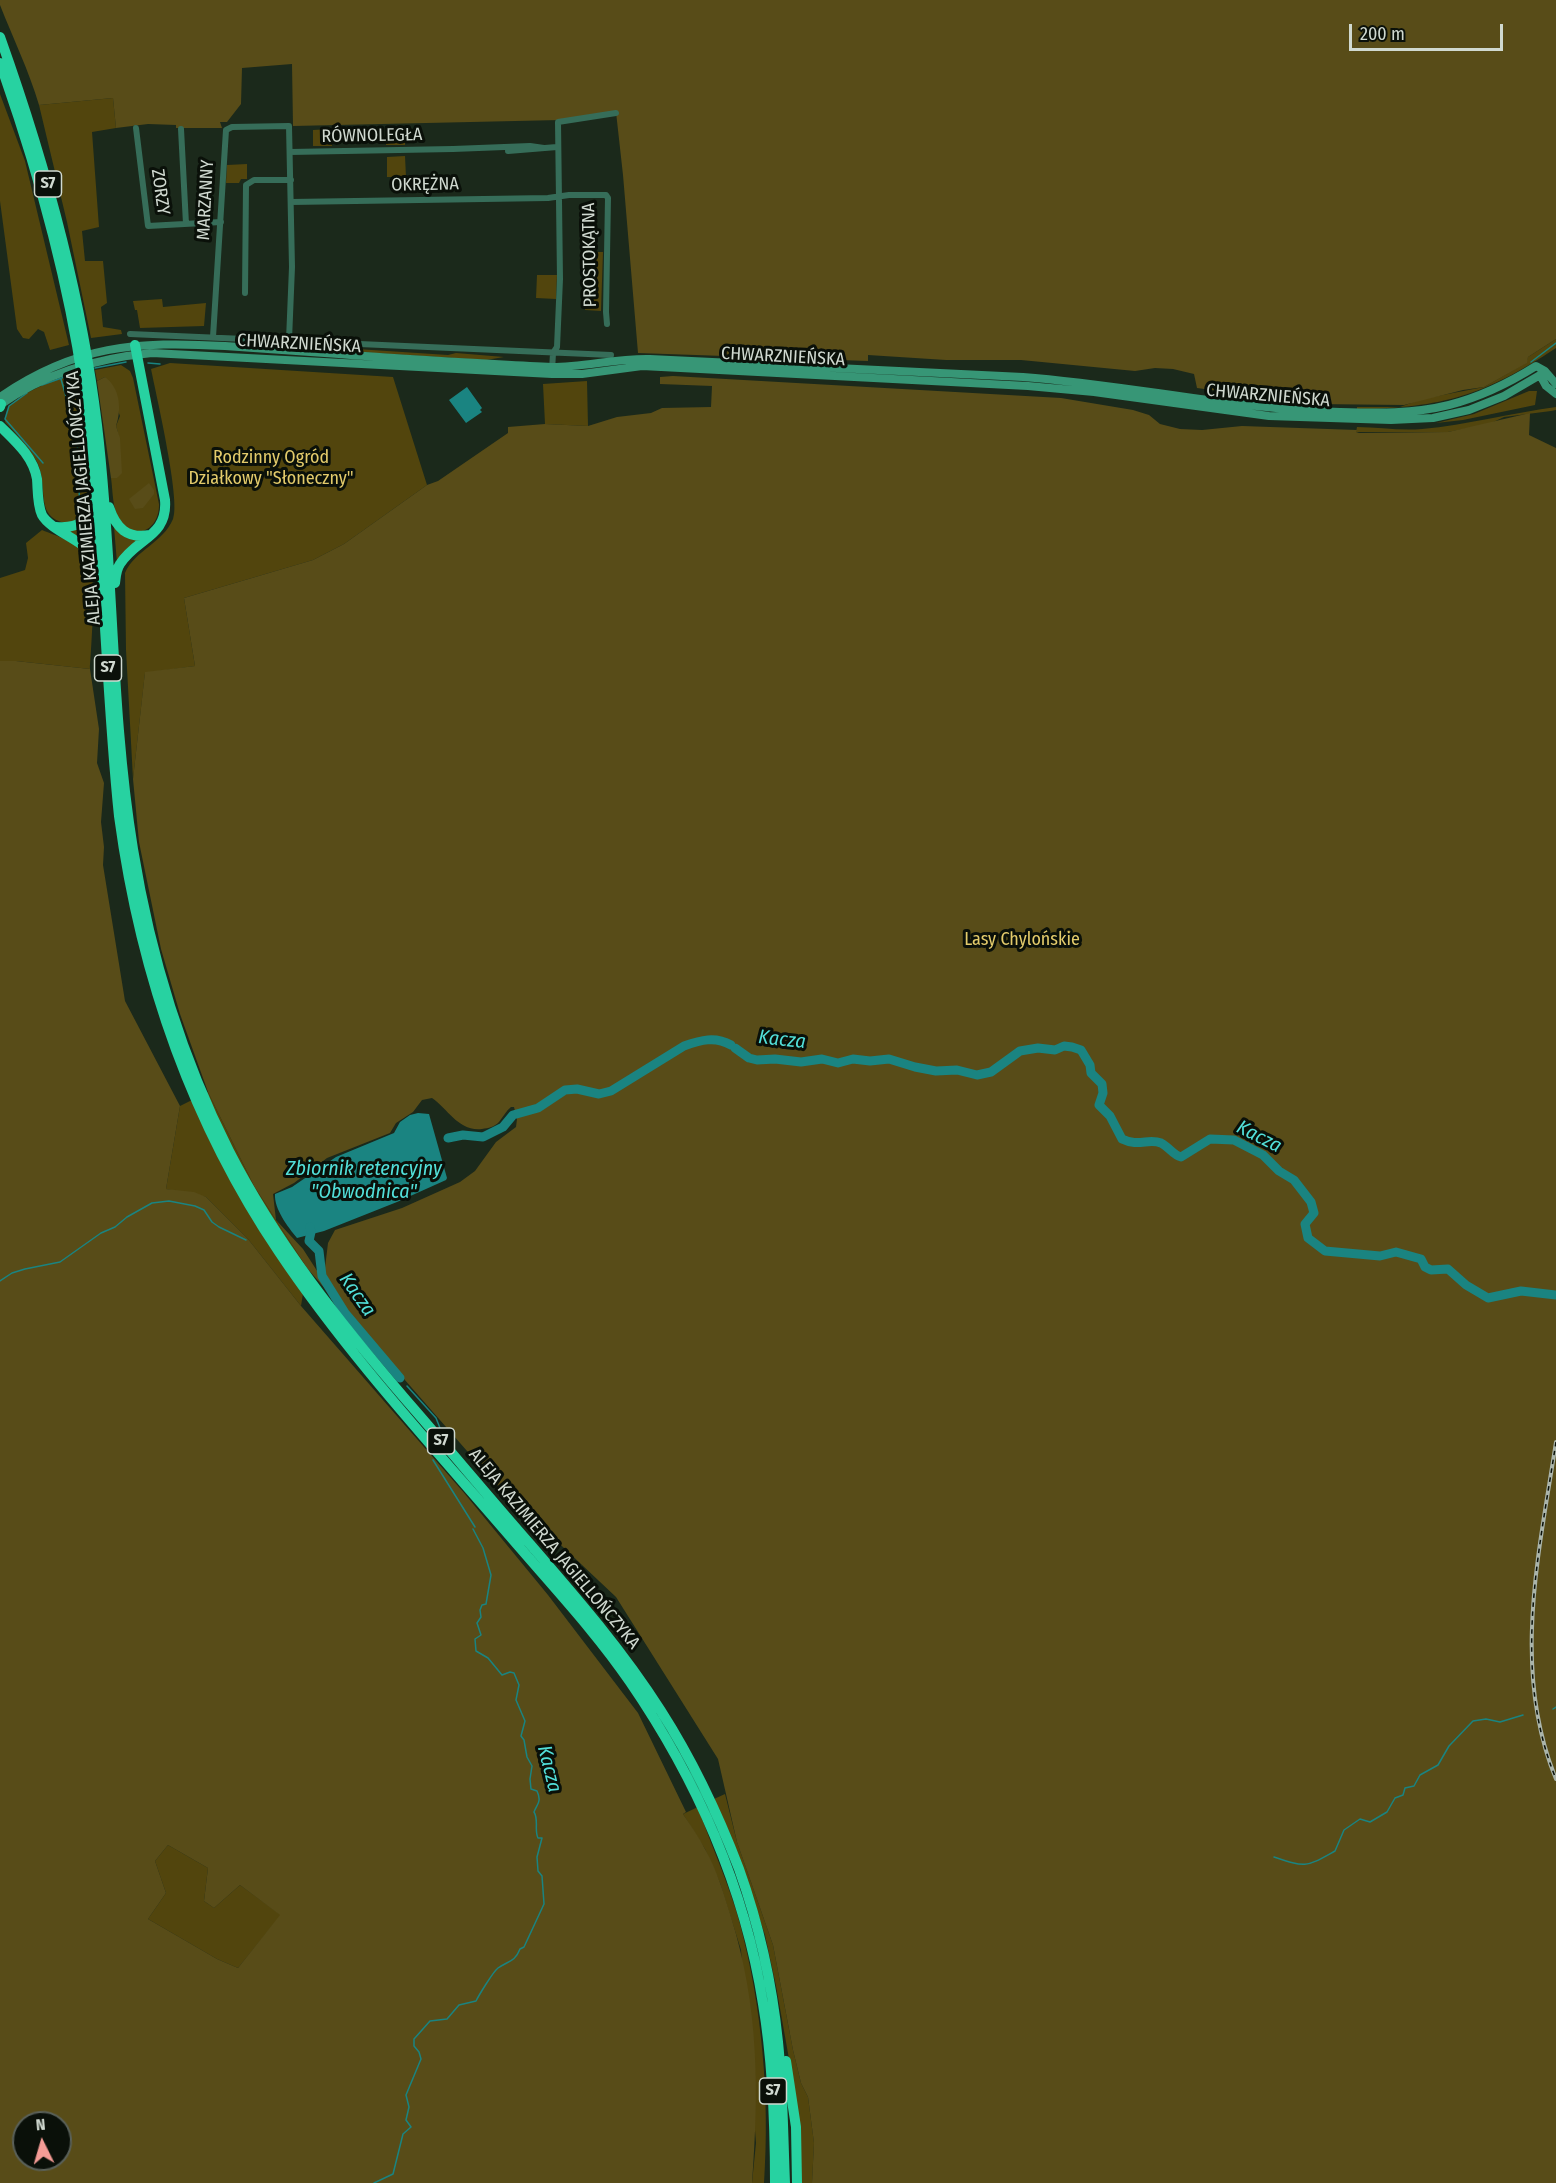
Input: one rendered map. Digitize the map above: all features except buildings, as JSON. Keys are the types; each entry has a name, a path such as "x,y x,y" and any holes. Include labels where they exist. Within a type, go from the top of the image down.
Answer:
{"highway":[{"name":"ALEJA KAZIMIERZA JAGIELLOŃCZYKA","path":"0,37 35,139 69,262 99,487 111,597 123,768 139,883 154,949 185,1051 235,1163 285,1245 378,1367 591,1615 627,1661 659,1708 707,1794 740,1872 763,1951 782,2083 777,2182"},
{"name":"ALEJA KAZIMIERZA JAGIELLOŃCZYKA","path":"0,63 40,187 79,335"},
{"path":"111,597 120,563 162,524 165,507 136,350"},
{"path":"0,426 22,448 32,464 37,479 40,509 44,518 81,543 92,554 103,588"},
{"name":"ALEJA KAZIMIERZA JAGIELLOŃCZYKA","path":"99,487 114,770 127,870 160,1005 191,1087 234,1177 262,1226 299,1280 364,1366 570,1605 613,1659 658,1725 685,1772 702,1805 724,1862 742,1913 754,1959 763,2002 770,2058 777,2182"},
{"path":"99,487 112,518 119,528 137,537 150,535"},
{"path":"56,527 69,527 86,518 99,487"},
{"path":"772,2001 794,2103 798,2183"}],"main road":[{"name":"CHWARZNIEŃSKA","path":"0,403 38,373 63,362 99,351 199,345 552,370 626,359 650,358 1032,378 1300,418 1400,420 1437,417 1474,408 1504,396 1540,375 1546,386 1556,394"},
{"name":"CHWARZNIEŃSKA","path":"1190,402 1308,411 1402,412 1440,407 1470,399 1536,366 1545,371 1556,384"}],"street":[{"path":"552,370 553,353 557,347 560,291 558,122 616,113"},
{"name":"MARZANNY","path":"213,337 226,128 232,126 289,126 290,152"},
{"name":"ZORZY","path":"136,128 148,226 221,222"},
{"path":"181,129 186,224"},
{"name":"RÓWNOLEGŁA","path":"290,152 557,147"},
{"path":"289,340 292,267 290,152"},
{"path":"245,293 246,185 254,180 291,180"},
{"name":"PROSTOKĄTNA","path":"560,196 603,194 608,198 607,324"},
{"name":"OKRĘŻNA","path":"291,202 538,199 560,196"},
{"name":"CHWARZNIEŃSKA","path":"130,334 611,355"}],"green space":[{"path":"0,0 1556,0 1556,339 1528,357 1527,363 1484,387 1404,405 1315,404 1197,388 1194,374 1173,369 1155,368 1135,371 1021,360 946,360 868,355 868,361 638,353 616,112 560,120 293,126 292,64 242,68 241,104 227,122 220,122 222,128 176,128 176,125 148,124 116,128 113,98 39,105"},
{"path":"0,94 25,161 69,345 50,350 44,332 38,329 29,339 23,338 17,329 0,201"},
{"path":"113,98 116,128 92,132 99,227 82,231 85,261 103,261 107,303 101,307 103,327 121,330 122,334 91,338 67,222 39,105"},
{"path":"405,127 405,145 386,145 386,128"},
{"path":"331,129 332,146 313,146 313,130"},
{"path":"405,156 406,177 387,177 387,157"},
{"path":"247,164 247,179 241,179 239,183 226,183 227,165"},
{"path":"586,252 603,252 601,311 585,310"},
{"path":"537,275 557,275 556,299 536,298"},
{"path":"162,299 163,307 206,303 204,326 140,328 133,301"},
{"path":"1556,339 1556,348 1485,388 1439,402 1400,407 1422,399 1484,387 1526,363 1528,357"},
{"path":"311,346 504,357 486,360 311,349"},
{"name":"Rodzinny Ogród Działkowy \"Słoneczny\"","path":"170,363 393,377 427,485 344,544 313,560 184,598 195,666 145,673 133,779 126,650 125,573 135,558 163,534 173,519 175,508 171,470 151,369"},
{"path":"121,365 130,371 133,378 159,504 158,513 151,526 139,532 126,527 120,520 113,500 111,478 117,478 119,445 116,426 120,416 105,377 97,381 95,370"},
{"path":"76,372 88,496 85,515 70,524 58,521 46,509 41,472 37,462 5,422 8,408 20,397"},
{"path":"105,377 117,393 119,406 116,426 120,438 122,473 117,478 111,478 97,381"},
{"name":"Lasy Chylońskie","path":"660,377 1061,398 1133,410 1149,415 1160,424 1180,429 1202,430 1242,426 1357,430 1356,432 1359,433 1448,432 1530,413 1529,435 1556,448 1556,2183 812,2183 814,2143 808,2097 801,2083 793,2050 773,1945 737,1842 718,1759 616,1597 495,1483 307,1268 254,1186 208,1092 180,1014 161,949 139,842 133,779 145,672 195,666 184,598 313,560 344,544 427,485 438,481 508,433 508,427 545,424 588,426 617,417 651,413 662,408 711,407 712,386 660,384","holes":["432,1098 454,1119 474,1129 493,1126 511,1107 514,1107 516,1127 496,1142 475,1171 460,1182 402,1208 335,1230 328,1243 324,1276 321,1277 303,1249 276,1220 273,1194 294,1183 327,1158 390,1133 396,1123 413,1112 422,1100"]},
{"path":"587,381 588,426 545,424 543,384"},
{"path":"1529,391 1537,391 1535,405 1463,420 1436,423 1474,414"},
{"path":"1357,407 1399,407 1387,408 1357,409"},
{"path":"1556,407 1556,410 1504,417 1489,424 1448,432 1356,432 1357,427 1406,430 1439,427"},
{"path":"149,483 154,494 143,508 135,509 129,499"},
{"path":"93,514 95,552 65,530"},
{"path":"114,527 141,540 117,563"},
{"path":"42,530 78,547 87,556 90,564 93,610 90,669 0,661 0,578 25,570 28,558 26,543"},
{"path":"0,661 90,669 99,729 97,763 104,783 101,822 104,847 103,865 125,1001 180,1106 166,1189 194,1192 206,1197 248,1239 301,1306 465,1494 548,1595 638,1713 686,1812 683,1814 713,1865 740,1950 752,2016 755,2049 756,2115 752,2183 0,2183","holes":["168,1845 208,1868 204,1901 214,1908 240,1885 280,1915 238,1968 217,1959 148,1919 166,1893 155,1861"]},
{"path":"208,1092 254,1186 307,1268 301,1306 248,1239 206,1197 166,1189 180,1106"},
{"path":"725,1794 737,1842 773,1945 793,2050 801,2083 808,2097 814,2143 812,2183 801,2183 794,2087 765,1935 739,1859 714,1799"},
{"path":"698,1807 736,1909 754,1987 765,2085 764,2183 752,2183 756,2143 741,1950 720,1883 705,1849 683,1814"},
{"path":"168,1845 208,1868 204,1901 214,1908 240,1885 281,1915 238,1968 217,1959 148,1919 166,1893 155,1861"}],"water":[{"path":"467,387 482,408 480,410 482,412 466,423 449,400"},
{"name":"Zbiornik retencyjny \"Obwodnica\"","path":"418,1113 429,1114 446,1180 324,1231 297,1238 279,1212 275,1194 292,1187 336,1157 394,1133 400,1122"}],"waterway":[{"path":"1531,362 1556,343"},
{"path":"95,368 126,362"},
{"path":"148,363 160,364"},
{"path":"42,385 70,375"},
{"path":"61,379 77,435 80,514"},
{"path":"27,393 9,406 5,419 43,463"},
{"name":"Kacza","path":"448,1138 463,1135 483,1137 503,1127 513,1115 538,1108 565,1090 577,1089 599,1094 611,1091 690,1044 714,1040 731,1045"},
{"name":"Kacza","path":"735,1048 749,1058 757,1060 775,1059 801,1062 822,1059 838,1063 853,1059 870,1061 889,1059 936,1071 957,1070 977,1075 991,1072 1020,1051 1072,1047 1081,1050 1090,1065 1091,1073 1102,1084 1103,1093 1099,1105 1110,1116 1122,1139 1133,1142 1161,1143 1181,1157 1210,1139 1234,1140 1263,1155 1279,1171 1294,1180 1311,1202 1314,1213 1305,1224 1308,1238 1325,1251 1380,1256 1396,1252 1421,1259 1425,1267 1431,1270 1448,1269 1466,1285 1488,1298 1521,1291 1556,1295"},
{"path":"0,1281 12,1273 60,1262 101,1233 115,1227 127,1217 152,1203 169,1201 195,1206 204,1210 212,1222 219,1227 246,1240"},
{"name":"Kacza","path":"310,1227 309,1241 319,1251 322,1276 345,1313 400,1378"},
{"name":"Kacza","path":"407,1386 436,1418 442,1433"},
{"name":"Kacza","path":"433,1460 475,1527"},
{"name":"Kacza","path":"374,2183 393,2174 403,2134 411,2127 406,2120 409,2107 406,2095 421,2059 414,2046 414,2039 430,2021 447,2019 459,2005 476,2001 496,1970 513,1959 524,1947 544,1904 542,1876 538,1871 537,1857 542,1838 538,1838 537,1835 534,1812 539,1798 537,1791 531,1789 532,1766 521,1736 525,1721 516,1700 519,1685 514,1673 502,1675 488,1658 476,1651 475,1639 481,1635 477,1623 481,1617 482,1605 486,1604 491,1575 483,1548 473,1529"},
{"path":"1274,1857 1293,1863 1306,1864 1335,1851 1344,1830 1360,1819 1370,1822 1387,1812 1395,1798 1403,1795 1405,1788 1414,1786 1420,1775 1438,1765 1449,1746 1473,1721 1486,1719 1500,1722 1523,1715"}],"railway":[{"path":"1556,1442 1537,1569 1532,1654 1535,1696 1542,1738 1556,1779"}]}
